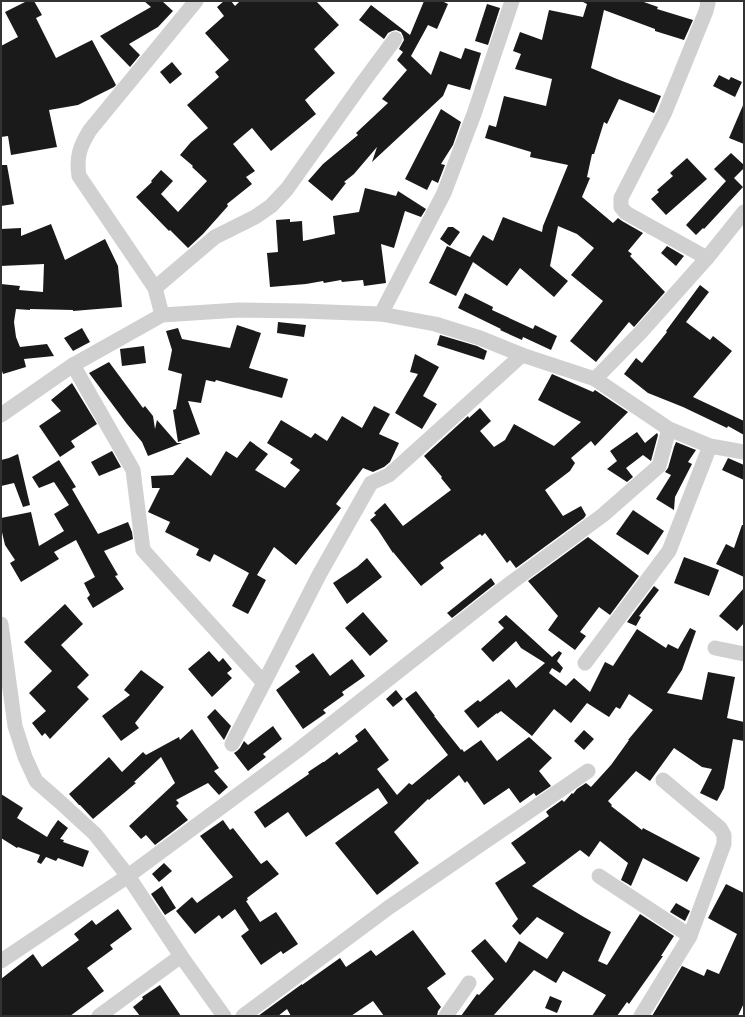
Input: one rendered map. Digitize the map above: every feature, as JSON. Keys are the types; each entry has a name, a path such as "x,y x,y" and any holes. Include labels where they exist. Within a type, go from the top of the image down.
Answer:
{"street":[{"path":"162,315 155,288 79,176 78,156 82,143 90,130 196,1"},
{"path":"381,314 444,193 474,114 512,1"},
{"path":"707,1 706,11 665,112 621,198 621,207 626,213 707,258"},
{"path":"155,288 215,237 255,217 271,206 287,189 395,39"},
{"path":"595,379 641,332 707,258 744,212"},
{"path":"1,415 73,365 162,315 239,310 381,314 435,324 480,338 522,355 595,379 669,429 710,446 744,452"},
{"path":"232,744 319,574 371,483 389,475 522,355"},
{"path":"73,365 133,470 143,550 264,682"},
{"path":"1,961 128,876 297,751 512,582 604,515 659,466 669,429"},
{"path":"586,663 669,551 710,446"},
{"path":"1,624 15,726 25,757 36,781 95,834 128,876 181,956 224,1016"},
{"path":"715,648 744,654"},
{"path":"243,1016 388,908 588,771"},
{"path":"641,1016 690,936 724,844 724,835 720,828 663,780"},
{"path":"599,876 690,936"},
{"path":"99,1016 181,956"},
{"path":"446,1016 469,983"}],"building":[{"path":"27,1 34,1 42,15 36,18 56,58 92,40 116,85 78,105 49,110 57,147 11,155 8,136 1,137 1,46 18,37 5,12"},
{"path":"144,1 162,1 173,11 158,27 129,44 140,55 130,67 100,36 151,7"},
{"path":"224,1 231,1 235,6 240,1 316,1 339,25 314,49 335,73 305,100 316,114 271,151 252,128 233,144 255,171 246,177 252,184 227,204 228,206 203,234 188,248 136,197 152,182 151,181 161,170 173,181 161,194 178,212 207,181 180,155 191,142 208,128 187,105 219,77 215,72 229,60 205,33 224,16 217,7"},
{"path":"424,1 442,1 448,4 437,29 428,25 411,56 431,75 440,51 461,59 465,48 481,53 470,90 448,84 443,96 372,162 377,147 354,174 344,182 346,183 332,201 308,181 323,164 358,135 356,133 388,103 382,99 407,70 397,60 403,52 399,49 404,40 401,32 396,30 392,31 388,33 384,39 359,20 371,5 410,35"},
{"path":"583,1 641,1 658,7 657,9 693,20 684,40 655,31 655,29 604,10 591,68 661,96 654,113 619,99 607,124 604,122 594,154 592,154 587,177 590,178 582,197 613,223 618,218 643,233 628,251 632,254 630,256 665,292 634,327 629,322 596,362 570,341 603,301 571,275 594,248 577,234 558,226 550,266 568,281 554,297 520,268 507,286 473,262 456,296 429,283 447,246 470,257 483,235 493,241 503,217 542,232 543,226 568,165 530,157 531,152 485,138 489,125 496,127 504,96 546,106 552,79 515,69 521,54 513,51 520,32 542,40 549,10 583,17 587,4"},
{"path":"487,4 500,8 488,45 475,41"},
{"path":"172,62 182,74 170,84 160,72"},
{"path":"719,75 729,80 731,77 742,82 735,97 713,86"},
{"path":"744,103 744,144 729,138"},
{"path":"441,109 461,122 453,145 441,164 445,165 438,183 432,180 427,190 405,179"},
{"path":"731,153 744,165 744,168 734,178 743,187 704,229 703,228 696,235 686,225 726,181 714,169"},
{"path":"687,158 707,179 666,215 651,199 659,192 657,190 673,176 670,173"},
{"path":"1,165 7,165 14,204 1,206"},
{"path":"365,188 396,196 398,191 426,209 421,217 405,211 394,248 381,244 386,283 364,286 363,280 342,282 341,280 324,283 323,281 270,287 267,253 278,252 276,220 290,219 290,222 302,221 303,241 335,234 333,216 359,212"},
{"path":"51,224 65,260 105,239 118,266 122,307 73,311 16,309 14,322 16,337 20,347 47,344 54,356 24,359 26,367 3,374 1,368 1,284 20,286 19,290 43,292 44,264 1,266 1,229 21,228 21,236"},
{"path":"448,227 453,227 460,232 450,246 440,239"},
{"path":"667,246 684,256 676,266 661,253"},
{"path":"700,285 709,292 686,322 710,340 713,336 732,351 693,397 744,421 744,435 728,426 727,428 683,407 648,393 624,374 636,358 642,363 667,332 666,331"},
{"path":"465,293 493,307 492,310 533,329 535,325 557,336 551,350 523,337 522,340 458,308"},
{"path":"278,322 306,325 304,337 277,333"},
{"path":"237,325 261,333 249,368 288,379 282,398 216,380 215,382 206,380 201,403 188,401 200,434 178,442 173,410 176,409 182,374 168,370 172,350 166,331 178,328 182,339 230,348"},
{"path":"82,328 90,342 73,351 64,338"},
{"path":"440,335 477,346 487,351 484,360 437,345"},
{"path":"144,346 146,363 122,366 120,349"},
{"path":"415,354 439,367 423,396 437,404 422,429 395,413 418,374 410,372"},
{"path":"109,362 143,408 145,406 153,416 155,429 157,420 177,443 182,443 148,456 142,442 89,373"},
{"path":"552,374 593,392 595,390 628,412 595,446 591,441 571,458 575,463 570,471 545,490 563,516 581,506 586,515 516,568 510,560 507,563 485,533 482,536 480,534 440,563 444,568 421,586 393,553 370,520 376,515 374,513 385,503 403,526 451,490 424,456 468,416 469,418 480,408 491,421 480,431 494,447 505,440 514,424 554,446 581,422 538,400"},
{"path":"72,383 97,424 71,441 75,447 60,457 39,426 61,411 51,400"},
{"path":"374,406 390,414 379,434 399,443 390,462 384,467 373,472 363,468 336,504 341,508 296,565 274,547 257,575 266,580 248,614 232,606 249,573 214,554 210,562 196,555 199,549 165,532 170,522 148,512 160,488 152,488 151,476 173,475 187,457 211,476 226,451 237,458 250,441 268,454 255,470 285,488 300,470 290,463 293,459 267,443 281,420 311,438 315,433 327,441 342,416 362,428"},
{"path":"637,432 645,443 657,433 658,435 651,461 643,455 626,468 633,477 627,482 607,469 617,461 610,451"},
{"path":"676,442 696,450 688,462 692,464 675,497 674,510 656,499 671,475 665,472 668,468"},
{"path":"112,451 121,467 99,476 91,462"},
{"path":"18,454 30,505 23,507 14,483 1,486 1,460"},
{"path":"728,458 744,465 744,480 722,470"},
{"path":"59,460 76,487 72,489 98,534 128,522 132,532 133,539 104,551 118,575 115,576 124,589 93,608 87,598 90,595 84,583 95,577 76,540 54,552 59,559 21,582 10,563 15,560 5,545 1,528 1,518 31,512 39,546 64,531 54,514 69,505 54,482 39,488 32,477"},
{"path":"633,510 664,531 648,555 616,534"},
{"path":"742,525 744,525 744,577 716,564 726,544 734,548"},
{"path":"588,537 639,576 610,615 599,607 580,632 586,636 575,650 548,630 558,616 528,581"},
{"path":"684,557 719,570 709,596 674,583"},
{"path":"367,558 382,577 347,604 333,583 357,567"},
{"path":"491,578 495,584 452,618 447,613"},
{"path":"654,586 659,590 639,616 641,617 636,626 627,622"},
{"path":"744,588 744,623 737,631 719,616"},
{"path":"65,604 83,624 61,645 89,675 77,687 89,699 50,739 45,733 42,736 32,723 46,711 29,693 52,671 24,642"},
{"path":"363,612 388,641 370,656 345,628"},
{"path":"506,615 552,657 559,651 562,653 557,661 563,668 560,673 552,668 549,673 566,686 574,678 590,692 605,662 613,666 637,629 666,648 668,644 678,649 690,628 696,631 682,670 667,693 702,700 708,672 735,677 727,718 744,722 744,741 733,739 724,788 717,801 700,793 712,769 702,767 674,748 650,781 636,771 608,801 612,805 611,806 642,830 643,828 700,858 687,882 643,858 631,886 621,880 628,863 600,841 589,857 580,850 532,886 611,932 598,961 607,965 640,914 674,936 661,956 663,956 629,1004 627,1002 617,1016 592,1016 606,995 563,971 556,983 534,970 493,1016 461,1016 477,994 479,995 494,979 471,951 485,939 506,963 519,941 547,959 564,933 537,917 520,935 512,926 518,919 495,883 526,863 511,843 549,816 546,812 548,810 562,800 564,802 577,789 586,783 591,787 611,765 628,740 653,710 629,694 620,709 616,707 609,717 587,703 571,723 554,709 532,736 501,711 478,728 464,711 478,700 480,702 509,679 516,688 545,663 521,648 516,641 493,662 481,649 504,628 498,622"},
{"path":"209,651 219,662 223,658 232,669 227,673 232,678 212,697 188,669"},
{"path":"313,653 330,676 352,659 365,676 342,692 344,695 323,710 326,713 303,729 276,690 300,672 295,666"},
{"path":"141,670 164,687 135,723 139,728 121,741 102,716 130,695 124,690"},
{"path":"396,690 403,699 393,707 386,699"},
{"path":"416,691 434,716 464,752 481,740 497,761 529,737 552,758 539,771 551,786 536,796 534,793 520,803 509,788 484,805 467,781 465,783 459,775 429,800 428,799 394,832 419,863 377,895 335,843 388,803 378,788 306,837 288,812 265,828 254,812 309,774 308,772 337,752 339,755 358,741 355,736 365,728 389,760 377,769 397,795 409,783 412,785 448,755 405,699"},
{"path":"215,709 231,726 224,740 207,717"},
{"path":"273,726 282,739 263,754 266,757 248,771 234,753 240,748 244,741 248,745"},
{"path":"192,729 219,768 214,771 228,787 219,795 208,783 176,800 179,803 176,806 188,820 155,845 146,835 141,839 129,826 175,783 161,757 134,782 136,783 93,819 69,794 109,757 122,772 143,752 146,755 179,737 180,740"},
{"path":"584,730 594,739 584,750 574,741"},
{"path":"1,794 23,808 17,818 47,837 58,820 68,828 60,839 64,840 63,842 89,851 83,867 58,858 56,861 46,857 41,864 37,862 40,855 18,847 17,848 1,838"},
{"path":"223,820 230,830 233,828 261,864 267,860 279,874 247,898 248,900 246,901 260,922 276,912 298,944 283,954 281,951 261,965 241,936 249,930 235,909 222,919 219,915 195,934 176,911 192,897 197,903 233,877 200,836"},
{"path":"164,863 172,871 159,882 152,874"},
{"path":"726,884 744,893 744,1003 738,1016 652,1016 682,966 704,976 707,969 719,974 737,934 708,918"},
{"path":"162,886 176,908 165,915 151,894"},
{"path":"676,903 690,911 685,921 670,912"},
{"path":"118,909 132,929 110,945 113,949 87,968 104,991 70,1016 1,1016 1,979 33,954 42,967 79,940 74,934 92,920 96,925"},
{"path":"413,930 446,974 427,988 441,1007 437,1016 384,1016 373,1001 351,1016 291,1016 287,1009 278,1016 258,1016 340,958 346,967 371,950 376,956"},
{"path":"160,985 181,1016 140,1016 133,1007 143,999 142,997"},
{"path":"550,996 562,1001 557,1013 545,1008"}]}
